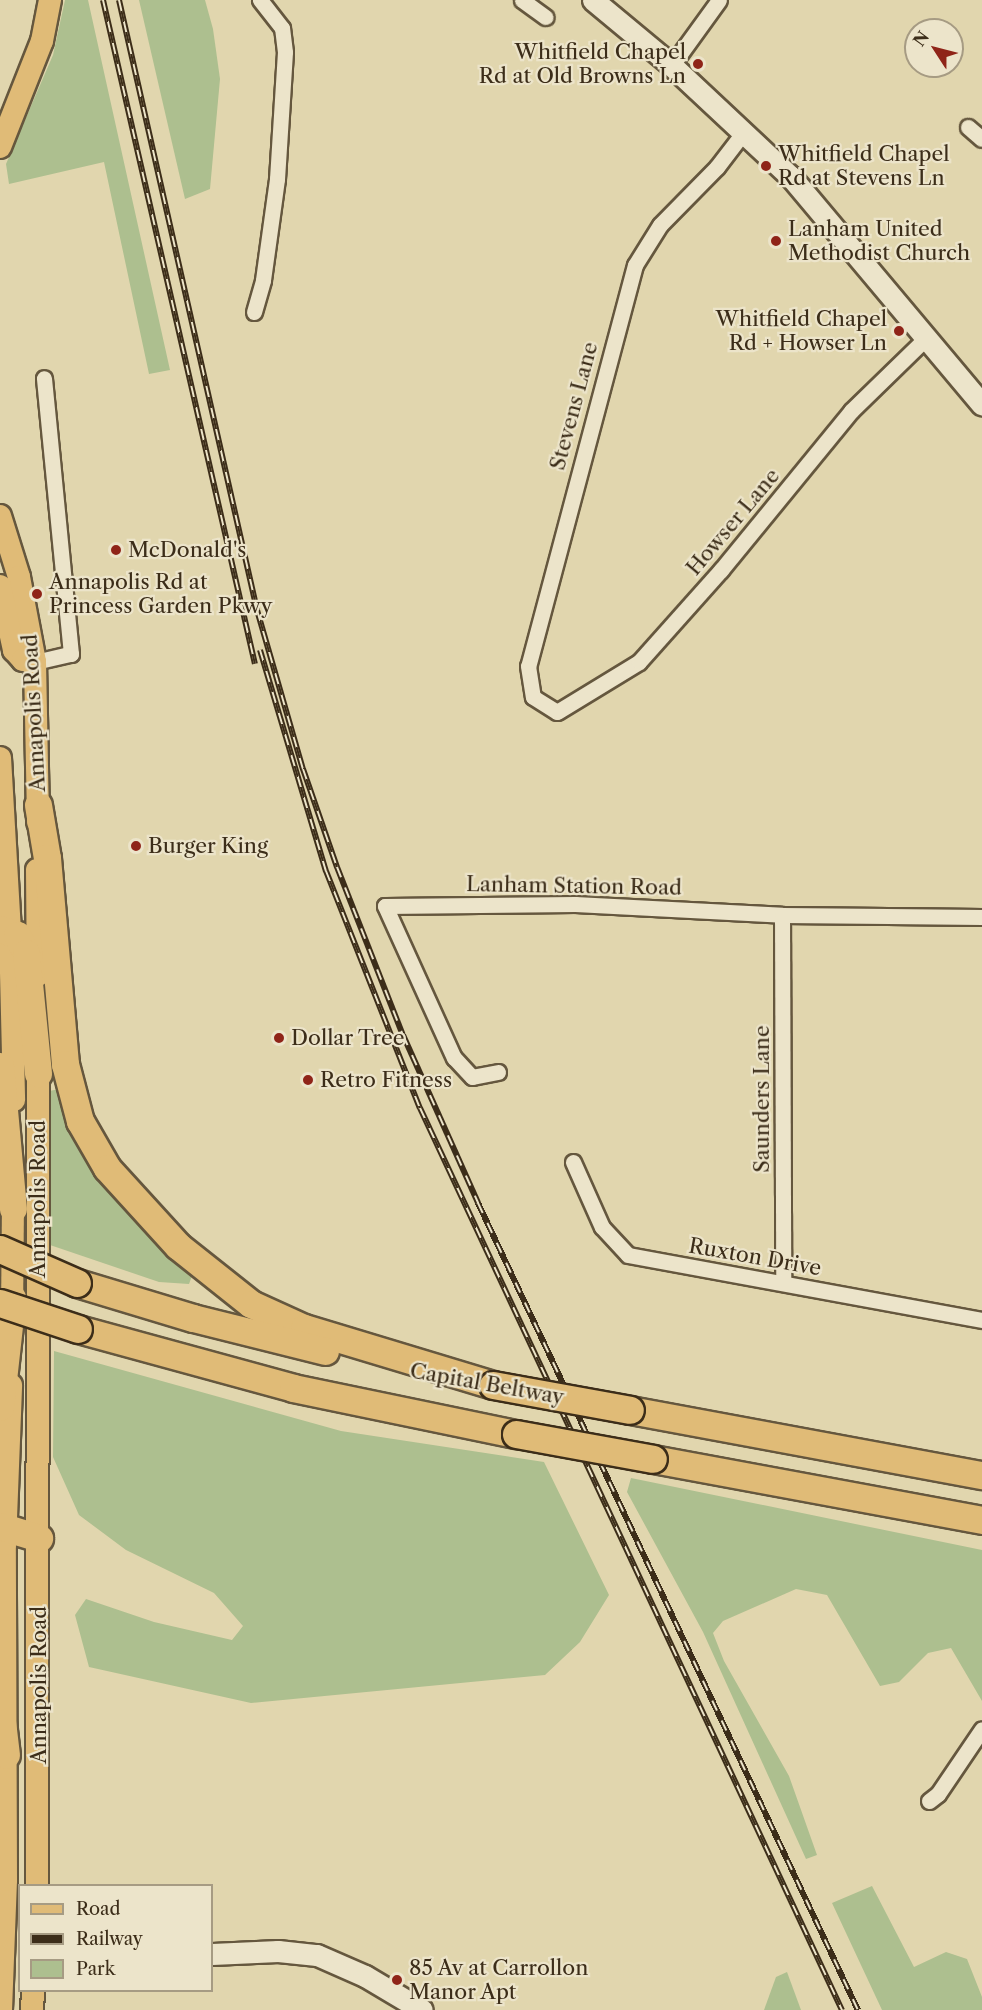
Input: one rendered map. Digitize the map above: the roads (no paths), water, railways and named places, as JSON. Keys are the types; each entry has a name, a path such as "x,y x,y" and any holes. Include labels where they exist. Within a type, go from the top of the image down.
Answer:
{"highway":[{"path":"38,806 47,858 64,1064 80,1121 107,1168 178,1246 251,1304 304,1328 494,1385"},
{"path":"5,930 22,942 26,953 38,1073"},
{"path":"0,1066 13,1208"},
{"path":"0,1249 77,1283"},
{"name":"Capital Beltway","path":"0,1257 77,1283 302,1346 494,1385 982,1475"},
{"path":"0,1407 4,1304"},
{"name":"Capital Beltway","path":"4,1304 78,1329 293,1388 516,1434 982,1520"},
{"path":"3,1535 39,1538"},
{"path":"0,1704 6,1755"}],"main road":[{"path":"0,147 42,41 50,0"},
{"name":"Annapolis Road","path":"0,516 19,577 35,662 38,806 38,1884"},
{"path":"0,586 14,650 24,660 35,662"},
{"name":"Annapolis Road","path":"0,758 13,1208 4,1304 3,1535 6,1755 3,1823 8,1891 1,2010"},
{"path":"5,1582 16,1596 18,1873 27,1884"},
{"path":"32,2010 33,1992"}],"street":[{"path":"254,312 263,280 276,179 285,52 282,28 260,0"},
{"path":"522,0 545,17"},
{"path":"593,0 672,65 812,200 982,405"},
{"path":"672,65 719,0"},
{"path":"968,127 982,140"},
{"name":"Stevens Lane","path":"557,712 533,697 528,666 635,265 660,225 717,167 743,133"},
{"name":"Howser Lane","path":"557,712 626,672 661,640 851,411 925,339"},
{"path":"35,662 71,654 44,378"},
{"name":"Lanham Station Road","path":"498,1072 472,1077 454,1058 385,906 575,904 782,915 982,917"},
{"name":"Saunders Lane","path":"782,915 783,1282"},
{"name":"Ruxton Drive","path":"573,1162 602,1227 628,1255 982,1320"},
{"path":"929,1801 938,1794 982,1729"},
{"path":"213,1954 278,1951 316,1954 365,1976 422,2010"}],"railway":[{"path":"103,0 255,664"},
{"path":"119,0 257,610 303,769 337,867 403,1035 478,1203 858,2010"},
{"path":"260,650 326,871 420,1108 842,2010"}],"place":[{"name":"Whitfield Chapel Rd at Old Browns Ln","path":"698,64"},
{"name":"Whitfield Chapel Rd at Stevens Ln","path":"766,166"},
{"name":"Lanham United Methodist Church","path":"776,241"},
{"name":"Whitfield Chapel Rd + Howser Ln","path":"899,331"},
{"name":"McDonald's","path":"116,550"},
{"name":"Annapolis Rd at Princess Garden Pkwy","path":"37,594"},
{"name":"Burger King","path":"136,846"},
{"name":"Dollar Tree","path":"279,1038"},
{"name":"Retro Fitness","path":"308,1080"},
{"name":"85 Av at Carrollon Manor Apt","path":"397,1980"}]}
